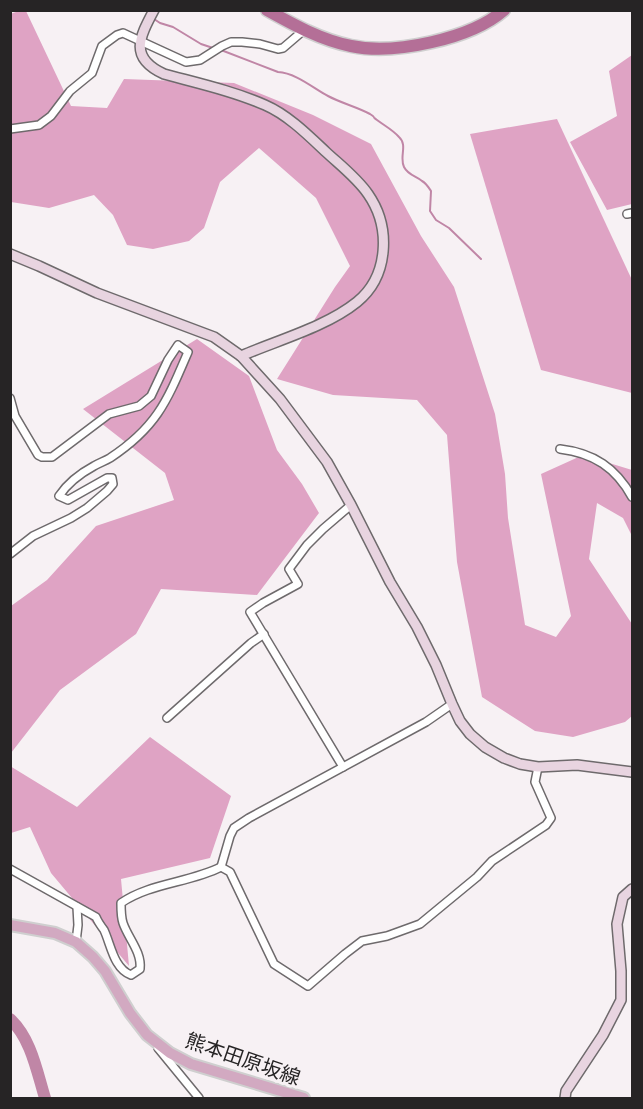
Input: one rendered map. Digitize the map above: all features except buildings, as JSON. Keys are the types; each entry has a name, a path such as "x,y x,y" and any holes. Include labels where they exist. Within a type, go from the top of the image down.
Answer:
{"highway":[{"path":"267,10 304,30 331,41 353,47 377,49 456,36 476,29 504,10"}],"main road":[{"name":"熊本田原坂線","path":"10,925 55,933 76,942 105,971 130,1013 147,1035 170,1053 191,1064 304,1098"}],"street":[{"path":"154,10 141,41 141,52 145,61 152,68 164,74 265,105 281,114 297,125 368,194 378,212 382,226 384,243 378,273 370,288 358,301 320,324 241,356"},
{"path":"10,129 39,125 51,116 70,91 92,73 102,46 117,35 123,33 186,62 200,60 231,42 283,48 304,30"},
{"path":"10,254 97,293 214,337 241,356 280,399 327,462 426,646 452,704 465,727 485,747 520,764 538,767 577,765 633,772"},
{"path":"10,554 33,536 87,508 107,491 113,484 112,478 107,478 68,500 59,496 65,488 92,467 109,458 142,434 154,421 169,396 188,352 178,345 168,360 151,396 139,405 109,414 52,457 42,457 38,454 15,416 11,400"},
{"path":"560,449 576,450 615,471 633,498"},
{"path":"343,767 250,612 298,584 289,568 307,545 351,505"},
{"path":"167,718 264,634"},
{"path":"221,867 234,828 426,722 452,704"},
{"path":"221,867 230,872 274,964 308,986 362,941 387,936 420,924 477,877 492,861 546,825 551,818 535,782 538,767"},
{"path":"10,869 96,917 118,965 124,973 130,975 140,969 141,964 136,948 123,923 121,903 132,895 221,867"},
{"path":"565,1098 566,1091 603,1035 621,1000 621,971 616,924 622,897 633,889"},
{"path":"76,942 77,907"},
{"path":"147,1035 200,1098"}],"shaded area":[{"path":"26,11 71,106 107,108 124,79 234,83 313,115 371,144 421,236 454,287 495,414 525,625 556,637 571,616 541,474 583,455 632,470 632,536 623,518 597,503 589,559 632,624 632,716 625,722 573,737 535,731 482,697 457,562 447,435 417,400 333,395 277,379 350,266 316,198 259,148 220,182 204,228 189,241 153,249 127,245 113,215 94,195 49,208 11,202 10,14"},
{"path":"632,55 632,204 607,210 570,142 617,116 609,71"},
{"path":"557,119 632,280 632,393 541,370 470,134"},
{"path":"197,339 249,376 277,450 302,484 319,513 257,595 161,589 136,634 60,690 11,753 11,606 47,580 96,526 174,500 165,473 83,409"},
{"path":"150,737 231,796 210,858 121,879 129,966 51,873 30,827 11,833 10,766 77,807"}],"waterway":[{"path":"154,19 173,27 201,44 216,49"},
{"path":"221,50 298,78 328,96 370,114 394,132 402,140 403,163 406,170 425,183 431,191 430,211 436,220 449,228 481,259"},
{"path":"10,1019 28,1045 45,1098"}],"railway":[{"path":"100,1098 146,1098"}]}
